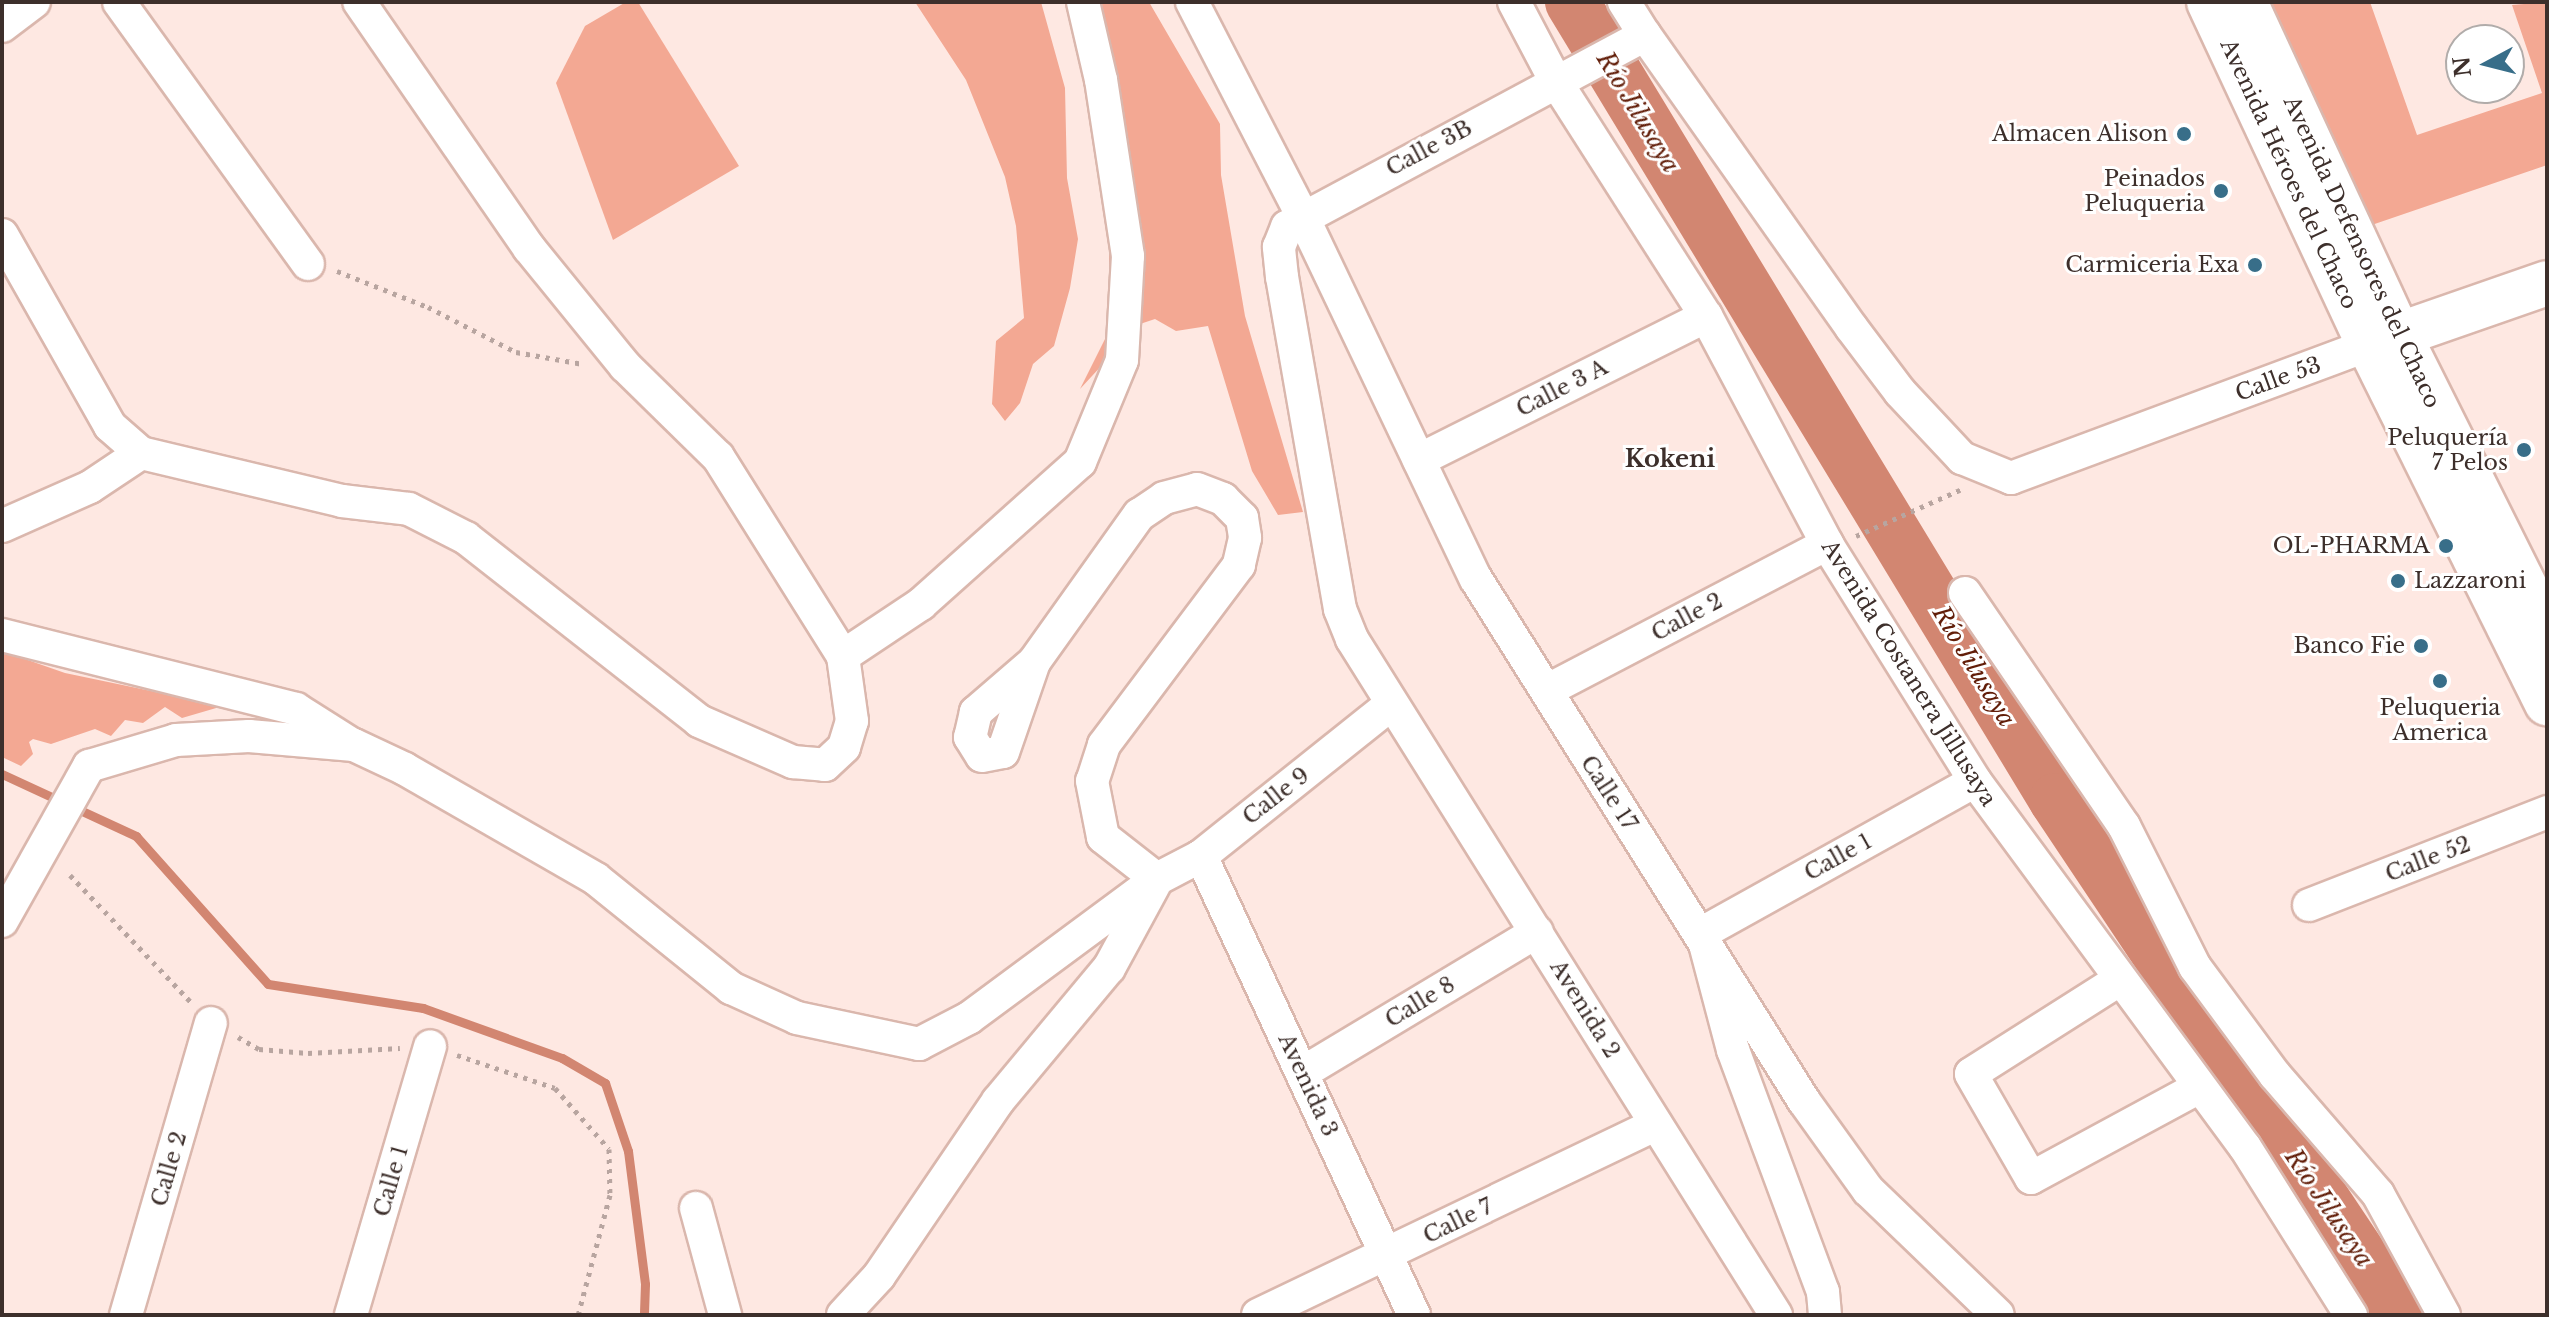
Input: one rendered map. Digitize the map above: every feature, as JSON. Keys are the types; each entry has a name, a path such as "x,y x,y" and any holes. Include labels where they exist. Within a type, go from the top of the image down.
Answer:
{"main road":[{"name":"Avenida Héroes del Chaco","path":"2209,2 2267,87"},
{"name":"Avenida Defensores del Chaco","path":"2245,2 2267,87 2547,703"},
{"name":"Calle 53","path":"2383,339 2547,283"},
{"name":"Avenida Defensores del Chaco","path":"2383,339 2547,630"}],"street":[{"path":"2,26 34,2"},
{"path":"119,2 308,264"},
{"path":"2,235 110,426 141,453 342,501 409,509 466,538 699,721 793,762 825,765 844,747 852,721 843,656 718,457 625,366 529,248 359,2"},
{"path":"843,656 921,604 1080,462 1122,360 1128,256 1101,80 1083,2"},
{"name":"Calle 17","path":"1192,2 1302,215 1476,579 1548,690 1594,771 1702,933 1804,1101 1868,1190 1998,1315"},
{"name":"Avenida Costanera Jillusaya","path":"1514,2 1568,75 1706,316 1827,544 1975,781 2245,1147 2351,1315"},
{"path":"1624,2 1633,42 1900,392 1962,458 2011,478"},
{"name":"Calle 3B","path":"1302,215 1633,42"},
{"name":"Avenida 2","path":"1302,215 1287,227 1279,247 1282,277 1340,609 1352,639 1390,705 1537,932 1776,1315"},
{"name":"Calle 3 A","path":"1419,460 1706,316"},
{"name":"Calle 53","path":"2011,478 2383,339"},
{"path":"2,526 90,487 141,453"},
{"path":"843,1315 879,1276 998,1101 1109,968 1157,879 1103,837 1092,781 1104,745 1239,565 1245,538 1242,518 1223,499 1197,489 1164,498 1139,515 1034,662"},
{"name":"Calle 2","path":"1548,690 1827,544"},
{"path":"1965,593 2124,826 2195,967 2275,1075 2378,1194 2444,1315"},
{"path":"2,635 296,709 354,745"},
{"name":"Calle 9","path":"354,745 405,769 596,879 731,988 797,1018 860,1035 919,1044 969,1018 1157,879 1201,856 1390,705"},
{"path":"2,921 89,766 176,740 249,736 354,745"},
{"name":"Calle 1","path":"1702,933 1975,781"},
{"name":"Calle 52","path":"2309,905 2547,812"},
{"name":"Avenida 3","path":"1201,856 1390,1255 1414,1315"},
{"name":"Calle 8","path":"1302,1073 1537,932"},
{"path":"1702,933 1733,1050 1823,1292 1825,1315"},
{"path":"2119,980 1971,1074 2031,1178 2199,1087"},
{"name":"Calle 2","path":"126,1315 211,1023"},
{"name":"Calle 1","path":"351,1315 430,1046"},
{"name":"Calle 7","path":"1258,1315 1390,1255 1656,1124"},
{"path":"696,1208 725,1315"}],"path":[{"path":"308,264 359,277 516,352 555,362 625,366"},
{"path":"1870,533 1900,514 1948,493 2011,478"},
{"path":"70,875 211,1023 259,1049 308,1053 430,1046 555,1088 609,1149 610,1195 578,1315"}],"shaded area":[{"path":"626,2 638,2 739,166 613,240 556,83 585,26"},
{"path":"915,2 1041,2 1065,88 1067,178 1078,239 1070,288 1054,346 1033,364 1020,403 1005,421 992,404 996,341 1024,318 1016,226 1005,177 966,80"},
{"path":"1089,2 1149,2 1220,124 1221,175 1245,316 1303,512 1278,515 1252,471 1208,326 1176,331 1155,319 1140,324 1080,389 1117,315 1109,282 1109,150"},
{"path":"2253,2 2370,2 2417,135 2509,104 2525,104 2525,99 2542,93 2525,43 2525,24 2518,24 2512,5 2547,2 2547,165 2360,229"},
{"path":"2,651 65,673 223,706 182,718 165,707 143,723 125,720 111,736 95,729 51,744 33,739 29,742 33,754 21,766 2,757"}],"waterway":[{"name":"Río Jilusaya","path":"1572,2 2056,800 2400,1315"},
{"path":"2,774 136,836 268,984 423,1008 562,1058 605,1083 628,1151 645,1284 644,1315"}],"place":[{"name":"Almacen Alison","path":"2184,134"},
{"name":"Peinados Peluqueria","path":"2221,191"},
{"name":"Carmiceria Exa","path":"2255,265"},
{"name":"Peluquería 7 Pelos","path":"2524,450"},
{"name":"OL-PHARMA","path":"2446,546"},
{"name":"Lazzaroni","path":"2398,581"},
{"name":"Banco Fie","path":"2421,646"},
{"name":"Peluqueria America","path":"2440,681"}],"district":[{"name":"Kokeni","path":"1670,459"}]}
